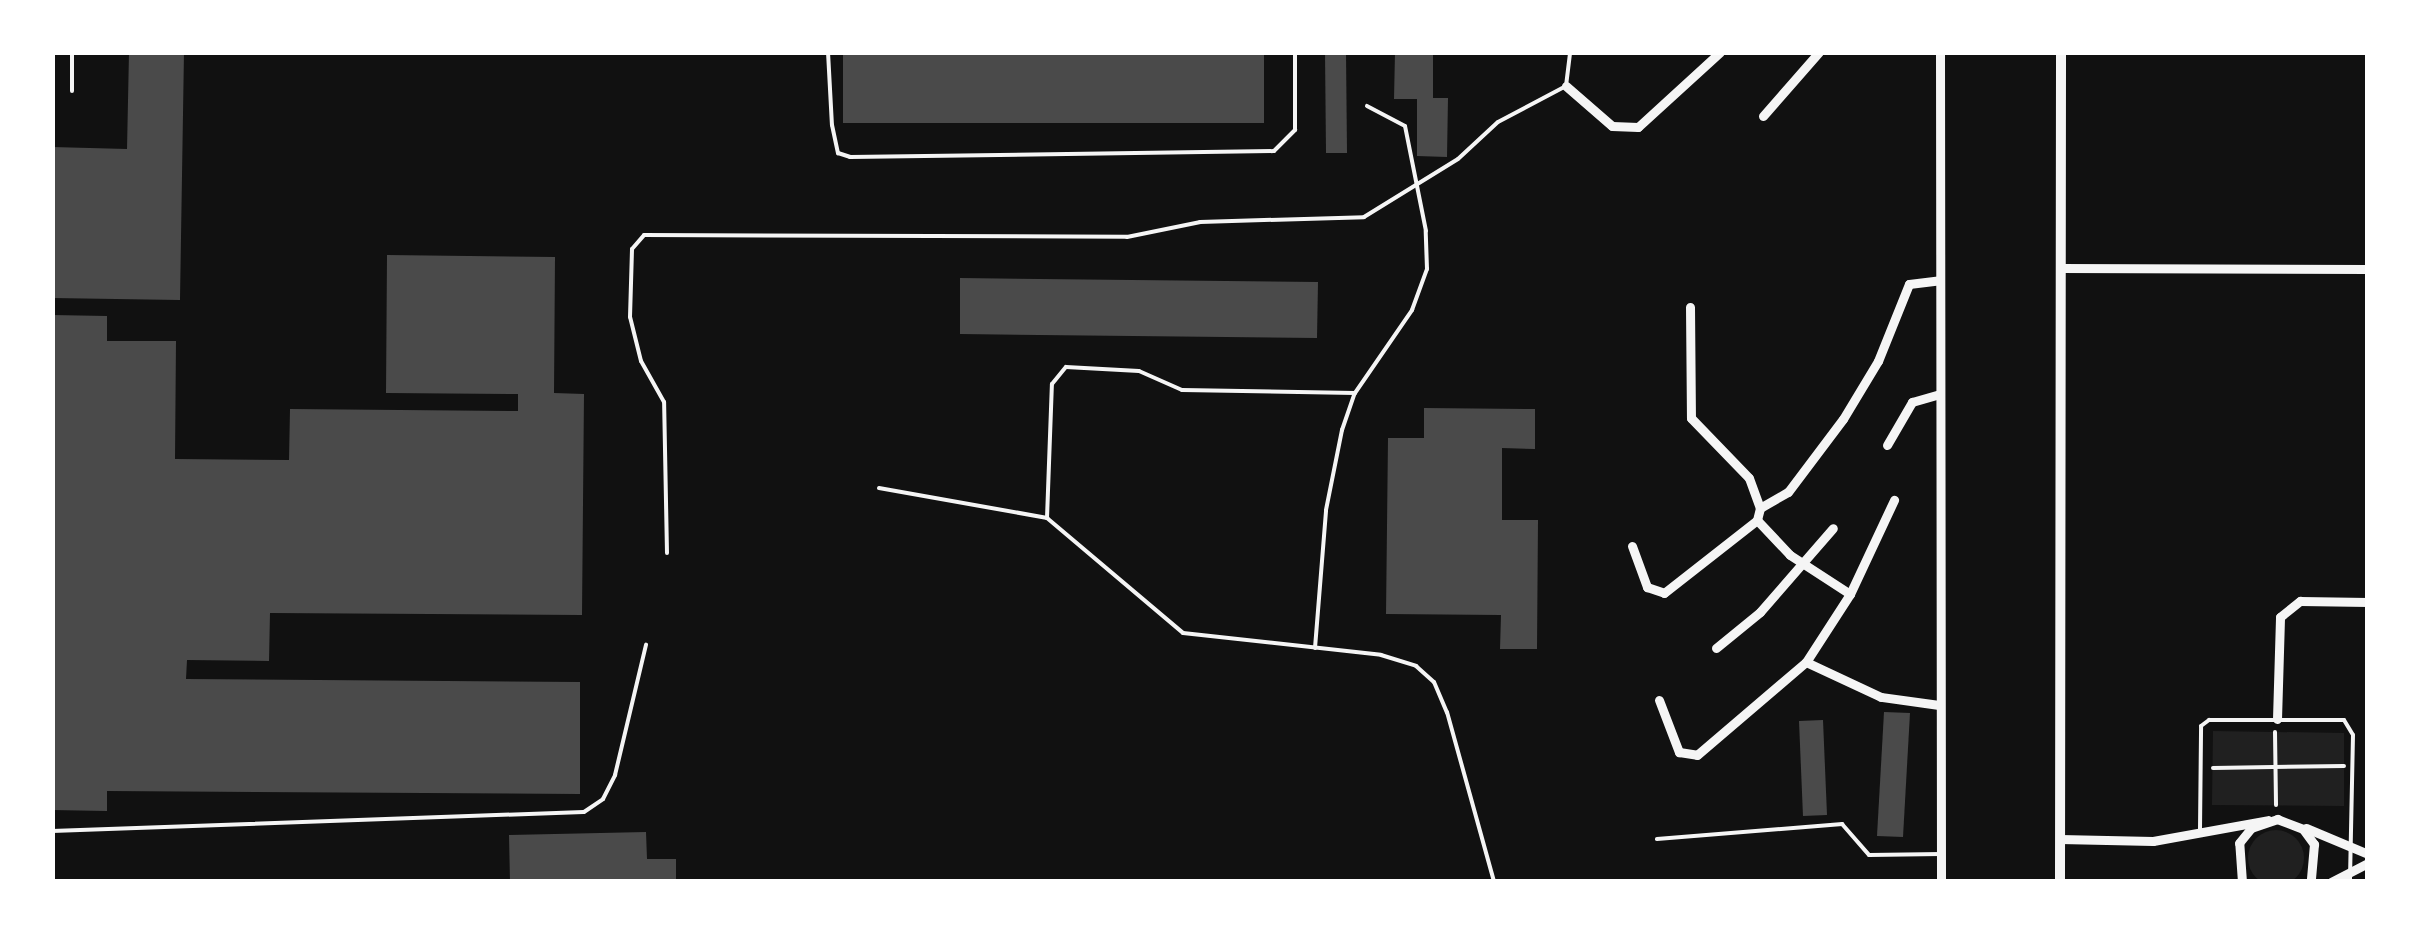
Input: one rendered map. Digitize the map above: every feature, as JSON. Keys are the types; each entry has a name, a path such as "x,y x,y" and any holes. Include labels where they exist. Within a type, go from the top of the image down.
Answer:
{"street":[{"path":"1566,86 1612,126 1638,127 1720,52"},
{"path":"1763,116 1819,52"},
{"path":"1940,52 1942,882"},
{"path":"2060,882 2061,52"},
{"path":"2060,268 2368,270"},
{"path":"1760,508 1779,500 1822,451 1878,362 1909,284 1940,280"},
{"path":"1632,546 1647,586 1664,593 1757,520 1760,508 1749,478 1692,418 1690,307"},
{"path":"1886,445 1912,402 1940,394"},
{"path":"1659,700 1679,752 1697,755 1806,662 1850,594 1894,500"},
{"path":"1757,520 1804,564 1850,594"},
{"path":"1716,648 1804,564 1833,528"},
{"path":"2277,718 2280,616 2300,601 2368,602"},
{"path":"1806,662 1881,697 1939,705"},
{"path":"2060,839 2153,841 2268,820 2295,824 2368,854"},
{"path":"2242,882 2239,842 2268,820"},
{"path":"2295,824 2314,844 2311,882"},
{"path":"2331,882 2349,877 2368,862"}],"lane":[{"path":"72,52 72,91"},
{"path":"828,52 832,126 838,153 850,157 1274,151 1295,130 1296,52"},
{"path":"667,553 664,402 641,362 630,318 632,249 644,235 1127,238 1200,222 1364,217 1416,180 1458,159 1498,122 1566,86 1570,52"},
{"path":"1315,648 1326,510 1355,394 1422,290 1428,246 1400,118 1367,106"},
{"path":"1047,518 1052,384 1066,367 1139,371 1182,390 1355,394"},
{"path":"879,488 1047,518 1159,619 1183,633 1381,654 1416,666 1434,682 1494,882"},
{"path":"52,831 584,812 602,799 615,775 646,645"},
{"path":"2200,832 2201,726 2334,717 2350,724 2354,798 2349,877"},
{"path":"1657,839 1842,824 1869,856 1941,854"},
{"path":"368,882 470,882"}],"path":[{"path":"2275,732 2276,805"},
{"path":"2213,768 2344,766"}],"shaded area":[{"path":"2213,731 2344,733 2344,806 2212,805"},
{"path":"2276,830 2296,838 2304,858 2296,878 2276,886 2256,878 2248,858 2256,838"}],"building":[{"path":"129,52 184,52 180,300 52,298 52,147 127,149"},
{"path":"843,52 1264,52 1264,123 843,123"},
{"path":"1325,52 1346,52 1347,153 1326,153"},
{"path":"1395,52 1433,52 1433,98 1448,98 1447,157 1417,156 1417,99 1394,99"},
{"path":"387,255 555,257 554,393 584,394 582,615 270,613 269,661 187,660 186,679 580,682 580,794 107,791 107,811 52,810 52,315 107,316 107,341 176,341 175,459 289,460 290,409 518,411 518,394 386,393"},
{"path":"960,278 1318,282 1317,338 960,334"},
{"path":"1424,408 1535,409 1535,449 1502,448 1502,520 1538,520 1537,649 1500,649 1501,615 1386,614 1388,438 1424,438"},
{"path":"1884,712 1910,713 1903,837 1877,836"},
{"path":"1823,720 1827,815 1803,816 1799,721"},
{"path":"646,832 647,859 676,859 676,882 510,882 509,835"}]}
